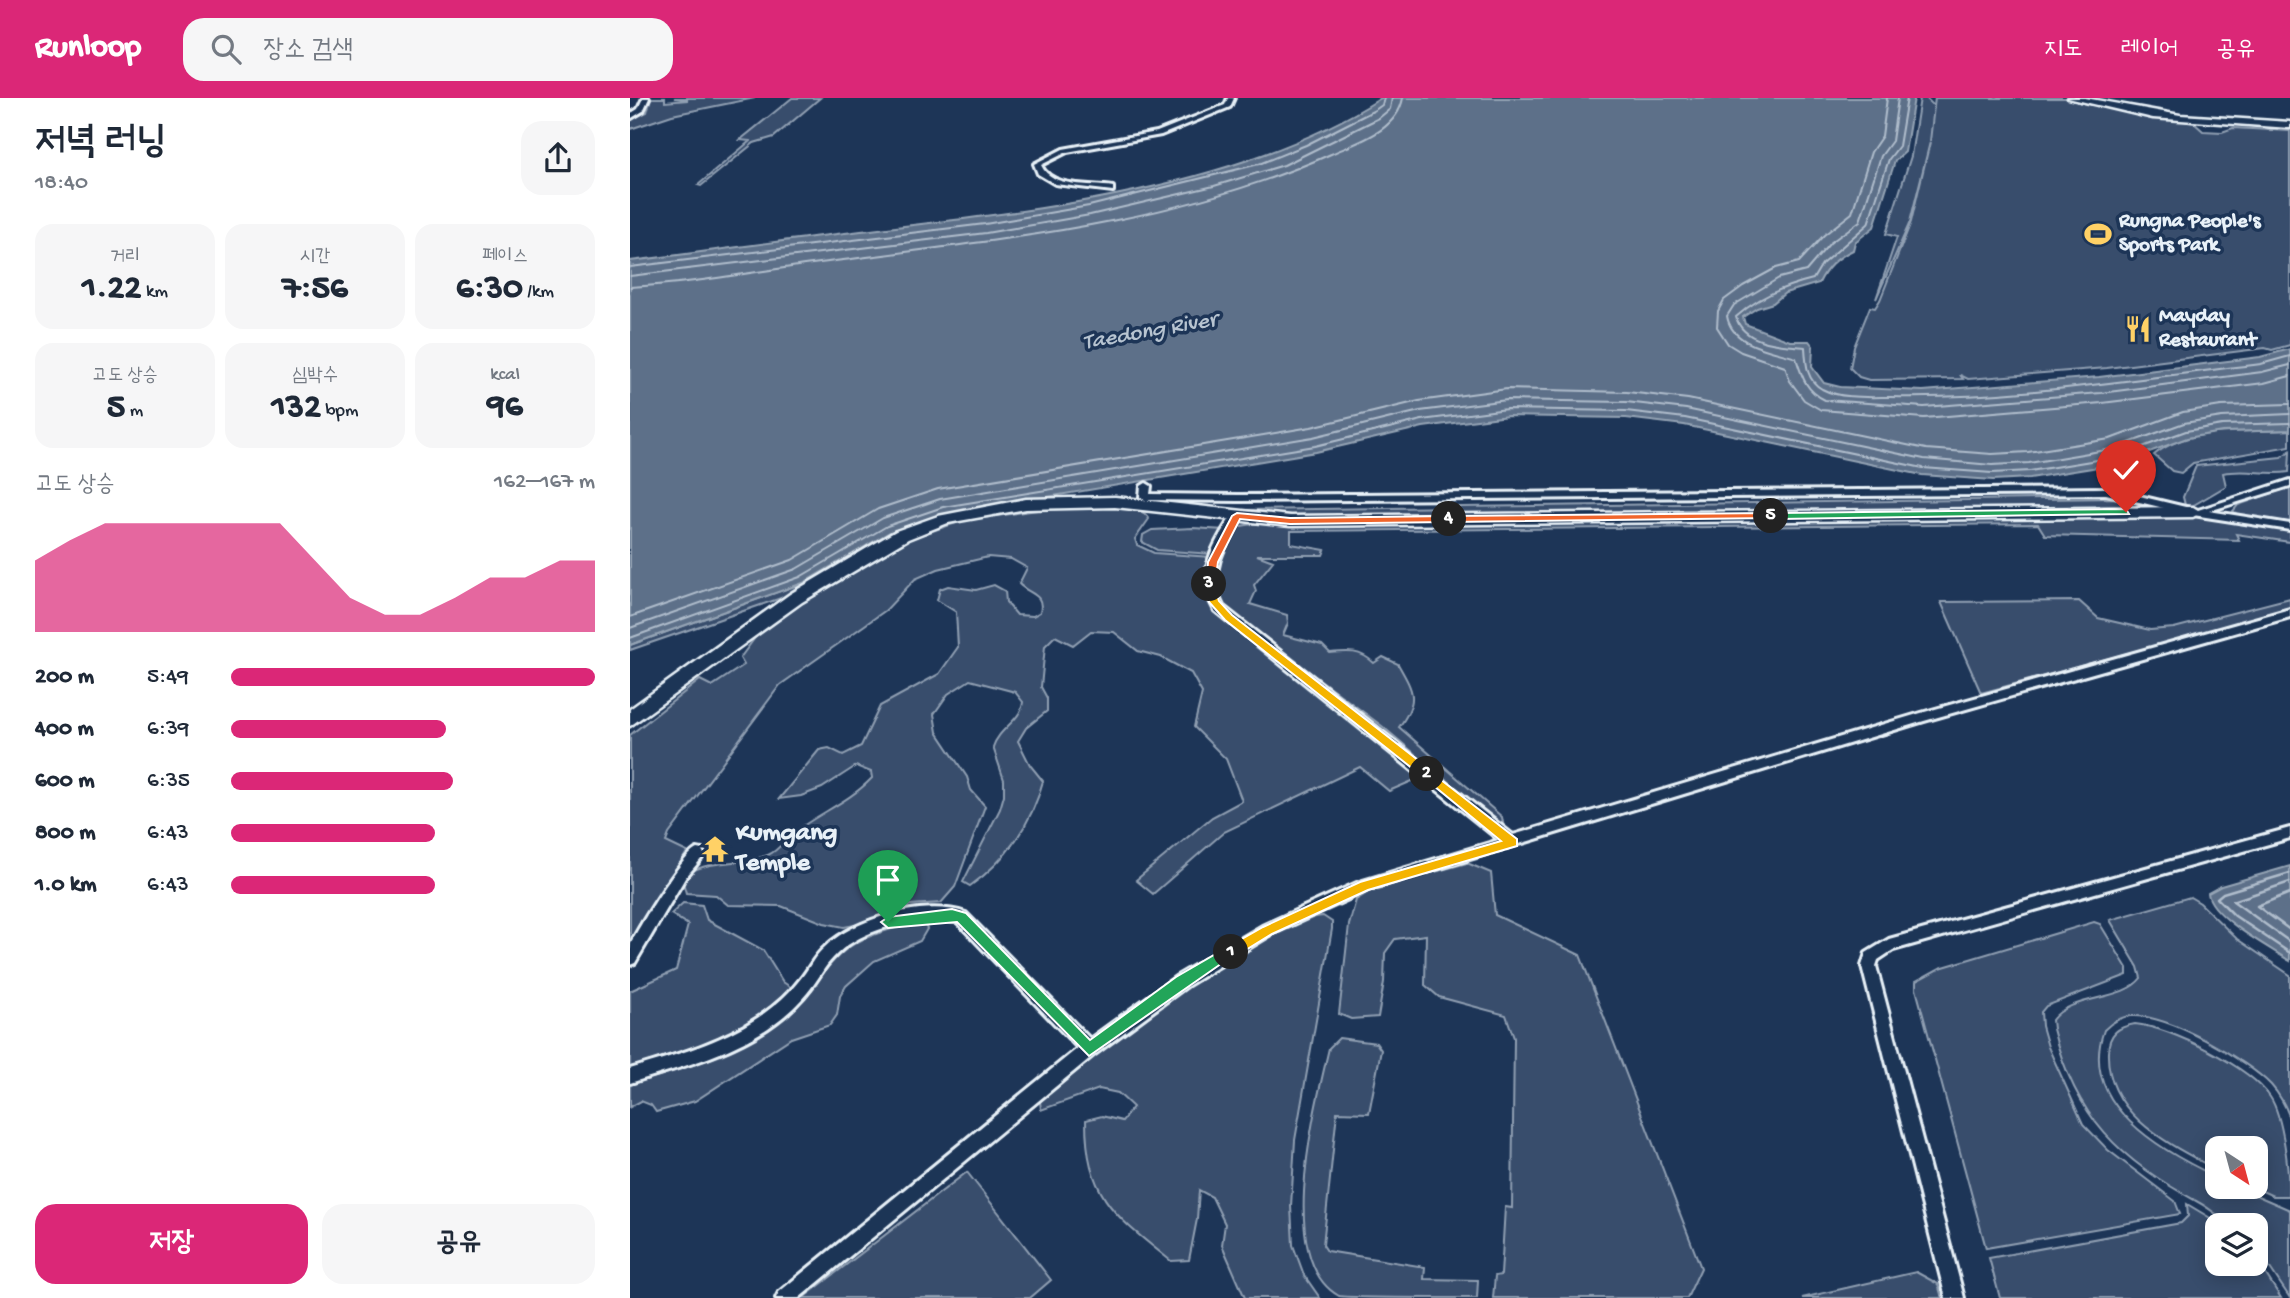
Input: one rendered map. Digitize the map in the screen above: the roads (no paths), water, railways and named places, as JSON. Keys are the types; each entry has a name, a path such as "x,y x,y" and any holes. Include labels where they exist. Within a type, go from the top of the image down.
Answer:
{"street":[{"path":"630,117 641,110 646,98"},
{"path":"1110,189 1054,181 1041,174 1037,164 1065,150 1159,134 1228,106 1231,98"},
{"path":"2073,98 2215,122 2290,125"},
{"path":"2124,98 2138,110"},
{"path":"630,719 814,586 902,535 944,519 1056,502 1129,503 1290,521 2193,512 2220,507 2290,483"},
{"path":"1146,486 1145,497 1225,498 2106,491 2193,512 2290,527"},
{"path":"1237,516 1222,541 1209,580 1210,591 1219,608 1512,842"},
{"path":"785,1298 1089,1049 1181,981 1267,930 1364,886 1908,721 2290,613"},
{"path":"1955,1298 1869,966 1871,957 1889,945 2290,833"},
{"path":"630,959 680,874 696,854"},
{"path":"630,1076 718,1047 762,1024 797,994 828,953 855,933 910,918 952,915 961,917 1089,1049"}],"water":[{"name":"Taedong River","path":"1381,98 1914,98 1905,152 1895,161 1874,227 1855,242 1853,250 1825,272 1819,283 1785,293 1773,303 1757,308 1743,317 1745,324 1790,341 1809,341 1813,346 1812,367 1824,383 1840,387 1923,391 2099,377 2260,357 2290,349 2290,430 2222,432 2187,438 2117,464 2030,478 1993,480 1922,475 1684,425 1626,418 1508,416 1423,427 1316,452 945,514 890,532 803,583 630,645 630,261 993,215 1130,192 1198,176 1263,155 1324,129"},
{"path":"2290,866 2290,961 2219,912 2208,893 2221,886"}],"place":[{"name":"Rungna People's Sports Park","path":"2098,234"},
{"name":"Mayday Restaurant","path":"2138,329"},
{"name":"Kumgang Temple","path":"715,849"}]}
